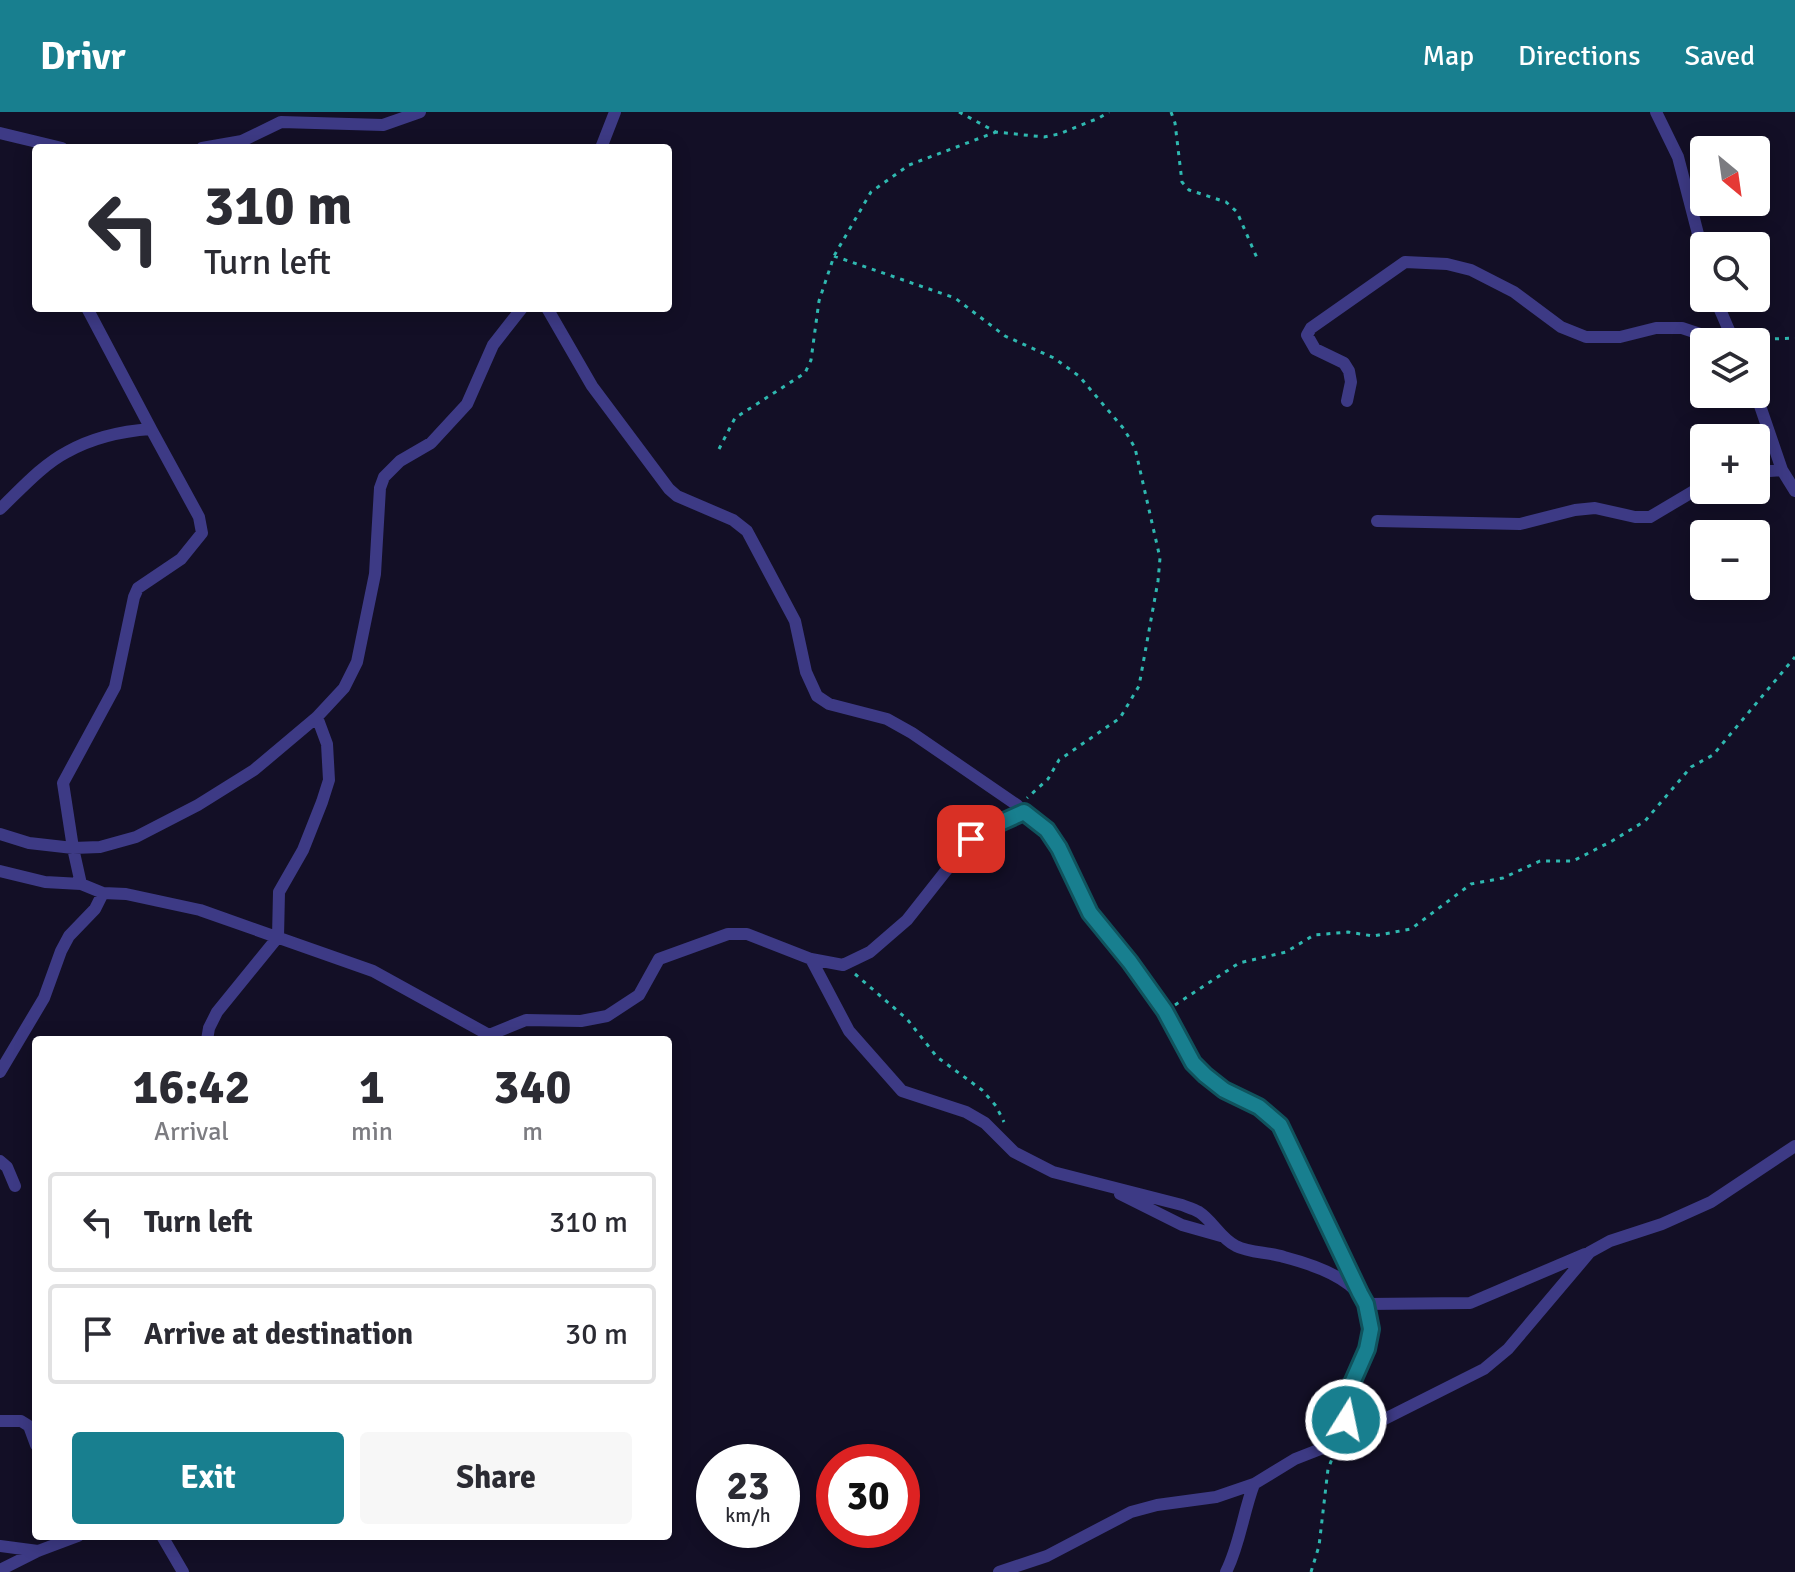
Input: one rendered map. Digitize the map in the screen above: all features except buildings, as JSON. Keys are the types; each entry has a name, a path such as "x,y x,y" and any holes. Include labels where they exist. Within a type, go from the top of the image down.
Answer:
{"street":[{"path":"225,144 242,141 281,122 383,125 420,112"},
{"path":"603,144 615,112"},
{"path":"1656,112 1678,157 1698,232"},
{"path":"0,133 45,144"},
{"path":"1347,401 1351,382 1349,371 1344,363 1315,349 1307,335 1311,328 1405,262 1447,264 1471,270 1514,292 1561,327 1586,337 1620,337 1656,328 1690,331"},
{"path":"81,884 63,783 115,687 138,588 181,559 202,533 199,517 89,312"},
{"path":"0,834 29,843 73,848 100,847 136,837 198,805 254,770 317,717 344,688 357,662 375,574 380,488 384,477 400,461 431,443 467,404 493,345 519,312"},
{"path":"549,312 592,386 669,489 677,496 733,520 747,531 795,621 806,672 817,696 829,704 887,719 900,726 1021,808 1047,830 1090,913 1165,1011 1193,1063 1224,1090 1259,1107 1280,1125 1363,1299 1371,1329 1367,1349 1345,1399 1346,1438"},
{"path":"1761,408 1782,470 1795,491"},
{"path":"0,509 65,452 131,430 151,429"},
{"path":"1770,471 1782,470"},
{"path":"1377,521 1520,524 1595,508 1635,517 1650,517 1690,493"},
{"path":"208,1036 217,1012 278,937 279,892 303,850 329,780 327,744 317,717"},
{"path":"0,871 45,882 81,884 103,893 126,894 200,910 373,971 489,1035 526,1020 581,1021 607,1016 639,995 659,959 728,934 747,934 811,959 843,965 870,952 907,920 971,839 1021,808"},
{"path":"0,1072 44,998 69,936 95,909 103,893"},
{"path":"811,959 849,1031 902,1091 966,1112 985,1123 1014,1152 1053,1172 1191,1208 1236,1246 1285,1257 1338,1276 1363,1299 1470,1303 1610,1241 1662,1224 1711,1202 1795,1146"},
{"path":"0,1161 7,1167 15,1186"},
{"path":"999,1572 1047,1556 1131,1512 1216,1497 1254,1484 1295,1459 1346,1438 1484,1369 1508,1349 1590,1252"},
{"path":"0,1421 21,1421 29,1426 32,1434"},
{"path":"1226,1572 1234,1556 1254,1484"},
{"path":"0,1570 67,1540"},
{"path":"164,1540 183,1572"},
{"path":"0,1546 38,1551"}],"path":[{"path":"959,112 996,132 1044,137 1059,134 1109,112"},
{"path":"1171,112 1182,182 1189,190 1226,202 1237,212 1257,258"},
{"path":"719,449 735,418 805,373 811,360 819,301 834,256 871,192 909,165 996,132"},
{"path":"834,256 955,298 1005,336 1054,358 1079,376 1124,429 1135,448 1160,558 1139,686 1120,718 1059,760 1048,779 1021,808"},
{"path":"1770,339 1795,338"},
{"path":"1165,1011 1239,963 1286,952 1314,935 1348,932 1373,936 1411,929 1471,884 1503,878 1540,861 1573,861 1612,841 1645,821 1691,767 1713,755 1795,657"},
{"path":"843,965 907,1019 937,1057 982,1090 1000,1113 1014,1152"},
{"path":"1311,1572 1319,1546 1328,1469 1346,1438"}],"route":[{"path":"971,839 1024,812 1047,830 1090,913 1165,1011 1193,1063 1224,1090 1259,1107 1280,1125 1366,1304 1371,1329 1367,1349 1345,1399 1346,1420"}]}
